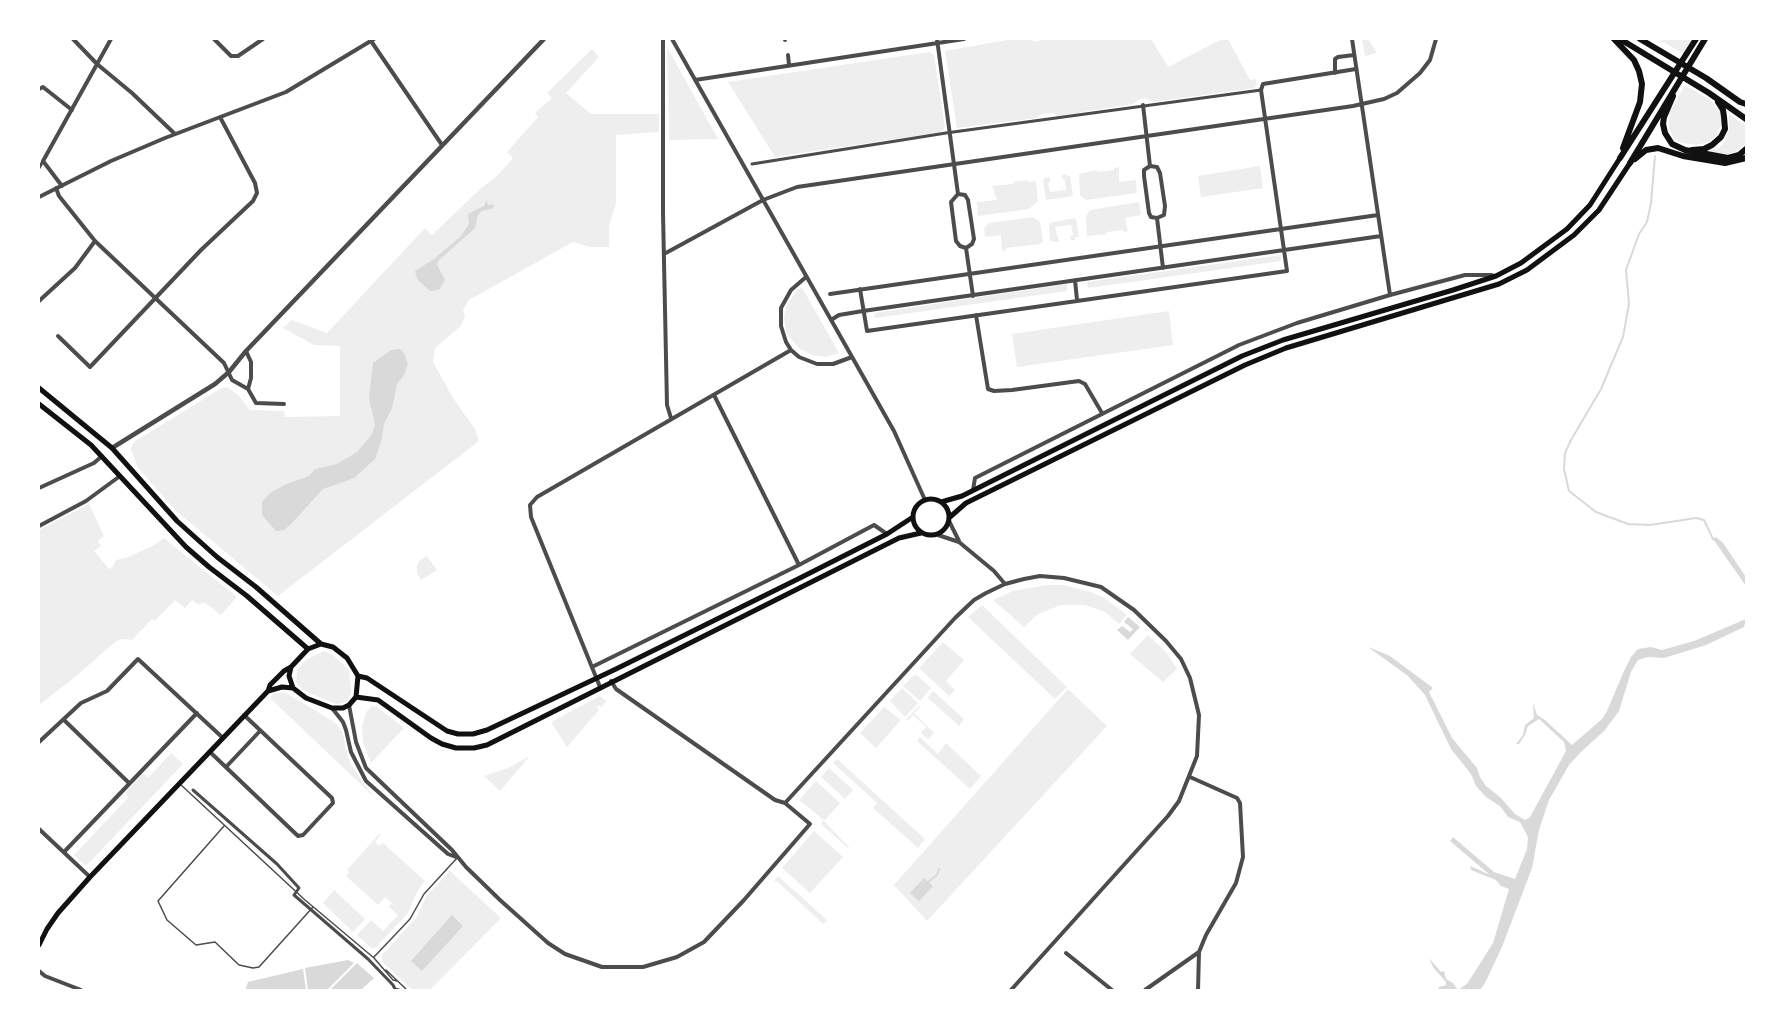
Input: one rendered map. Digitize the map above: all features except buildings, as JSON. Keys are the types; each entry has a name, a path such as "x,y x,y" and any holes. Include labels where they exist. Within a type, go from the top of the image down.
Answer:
{"main road":[{"path":"1614,39 1634,60 1642,84 1640,102 1620,158"},
{"path":"1620,39 1709,93 1746,119"},
{"path":"1641,39 1746,104"},
{"path":"941,502 962,496 1242,356 1283,340 1496,276 1521,263 1568,229 1590,205 1695,39"},
{"path":"950,519 945,506 936,500 926,500 916,507 913,517 921,533 938,535 966,503 1245,365 1286,348 1499,284 1551,254 1599,210 1705,39"},
{"path":"1677,84 1663,124 1672,144 1685,150 1728,158 1739,155 1746,149"},
{"path":"1685,150 1704,149 1712,145 1721,137 1725,129 1723,110 1709,93"},
{"path":"1630,163 1641,153 1658,148 1683,156 1725,163 1746,158"},
{"path":"39,388 112,448 177,521 321,644 333,648 346,658 357,675 356,697 343,708 332,708 306,698 293,688 282,687 268,691"},
{"path":"39,404 91,445 186,547 248,596 308,649"},
{"path":"102,456 112,448"},
{"path":"357,675 367,678 438,727 458,734 474,734 596,678 887,534 913,517"},
{"path":"356,697 378,700 442,744 456,748 487,745 899,538 921,533"},
{"path":"39,945 58,913 90,877 268,691 270,685 308,649 321,644"},
{"path":"291,667 289,676 293,688"}],"street":[{"path":"73,39 97,64 175,134"},
{"path":"39,168 111,39"},
{"path":"216,41 231,56 238,56 263,39"},
{"path":"672,39 894,431 926,500"},
{"path":"695,80 937,41 964,39"},
{"path":"1352,39 1390,295"},
{"path":"664,254 764,200 797,187 1384,99 1410,84 1430,60 1436,39"},
{"path":"39,198 111,161 286,92 372,40 442,145"},
{"path":"112,448 215,384 229,372 246,351 543,40"},
{"path":"663,40 667,405 671,418"},
{"path":"937,41 958,194 951,202 956,241 960,246 966,248"},
{"path":"1335,73 1335,59 1354,55"},
{"path":"788,56 789,65"},
{"path":"860,289 867,331 1287,271 1261,90 1263,84 1356,69"},
{"path":"39,89 43,87 72,110"},
{"path":"752,164 950,133 1261,90"},
{"path":"1143,105 1150,166"},
{"path":"58,336 90,367 201,250 253,201 257,193 255,183 220,117"},
{"path":"42,161 62,186"},
{"path":"1150,166 1157,167 1160,173 1165,206 1164,215 1157,218 1151,217 1148,208 1144,170 1150,166"},
{"path":"56,188 59,196 95,242 224,363 232,380 248,389 256,403 284,404"},
{"path":"958,194 965,195 969,200 974,239 972,244 966,248"},
{"path":"830,294 1378,215"},
{"path":"1157,218 1164,268"},
{"path":"831,320 839,315 863,311 1381,236"},
{"path":"39,301 75,268 95,242"},
{"path":"966,248 973,296"},
{"path":"973,490 975,478 1239,345 1297,323 1390,295 1466,275 1496,276"},
{"path":"806,277 791,290 781,308 781,326 786,342 791,350 800,357 817,363 833,364 852,357"},
{"path":"1075,280 1077,300"},
{"path":"976,315 988,389 994,391 1079,381 1085,384 1102,413"},
{"path":"600,687 531,517 530,505 537,497 590,462 714,395 791,350"},
{"path":"246,351 251,362 248,389"},
{"path":"714,395 799,565"},
{"path":"39,489 87,466 102,456"},
{"path":"39,526 86,501 120,476"},
{"path":"950,519 959,542"},
{"path":"592,667 799,565 874,525 887,534"},
{"path":"938,535 959,542 994,571 1005,584"},
{"path":"785,803 955,618 975,600 1005,584 1040,576 1064,578 1101,587 1134,610 1166,641 1180,659 1190,678 1196,696 1200,734 1197,756 1179,801 1168,816 1011,990"},
{"path":"39,742 81,703 107,691 138,659 223,738"},
{"path":"349,705 356,742 366,768 452,850 457,858 508,908 548,943 565,954 602,967 643,967 677,957 704,942 810,824 785,803 775,800 616,688 611,681"},
{"path":"332,708 346,730 356,765 366,781 448,854 457,858"},
{"path":"64,852 196,713"},
{"path":"210,752 298,836 303,835 333,803 332,798 244,715"},
{"path":"64,720 129,783"},
{"path":"226,767 260,731"},
{"path":"1190,777 1236,798 1240,803 1243,857 1236,883 1206,935 1199,952 1198,990"},
{"path":"193,790 277,864 299,888 294,895 312,908 368,959 395,989 399,990"},
{"path":"382,805 386,800"},
{"path":"39,829 90,877"},
{"path":"1145,990 1199,952"},
{"path":"1066,953 1112,990"},
{"path":"39,971 45,976 81,990"},
{"path":"39,976 45,976"}],"lane":[{"path":"179,784 296,892"},
{"path":"224,826 158,901 168,920 196,945 215,942 239,964 253,969 259,967 312,908 374,958 407,990"},
{"path":"374,958 410,919 424,894 457,858"}],"shaded area":[{"path":"1013,39 1028,39 1036,42 1042,39 1151,39 1168,67 1222,39 1228,39 1250,80 1256,79 1257,85 1254,88 1153,102 1145,98 1133,104 1057,116 1054,113 1041,114 1037,118 957,128 945,51"},
{"path":"1362,39 1368,39 1377,53 1365,56"},
{"path":"1658,39 1692,39 1684,54"},
{"path":"667,47 718,139 669,140"},
{"path":"592,49 599,57 566,93 591,114 659,114 659,132 616,135 616,203 609,225 609,247 590,247 573,242 469,300 463,310 465,316 461,326 435,348 433,362 453,398 475,429 479,441 278,596 174,509 137,466 131,449 134,442 220,389 227,387 238,395 250,410 284,411 285,417 340,416 340,346 314,345 283,328 292,320 327,333 425,228 432,235 498,175 513,158 507,152 538,117 535,113 552,98 547,93"},
{"path":"929,52 934,55 945,127 942,132 775,157 728,82"},
{"path":"1685,85 1710,100 1720,111 1721,124 1716,136 1708,142 1697,145 1681,143 1674,138 1669,129 1669,113"},
{"path":"1729,114 1746,126 1746,143 1735,152 1723,155 1709,153 1710,149 1717,149 1723,144 1729,129"},
{"path":"1260,166 1263,188 1201,197 1198,176"},
{"path":"1119,167 1119,182 1136,180 1137,193 1086,200 1080,195 1079,174 1097,170 1097,172 1114,170"},
{"path":"1062,175 1070,176 1073,196 1046,200 1043,180 1050,177 1048,183 1050,192 1066,190 1065,179 1062,179"},
{"path":"1028,180 1028,182 1036,181 1038,201 1029,209 978,216 977,202 997,200 992,186"},
{"path":"488,198 488,205 494,204 493,208 482,211 478,215 475,228 438,261 437,265 445,280 439,290 430,291 417,279 415,271 434,259 461,236 469,224 468,214 484,206"},
{"path":"1139,202 1141,215 1125,218 1128,231 1087,236 1086,216 1090,210"},
{"path":"1033,217 1040,222 1043,242 1040,244 1006,248 1002,251 1001,235 985,237 984,228 989,223"},
{"path":"1076,218 1079,237 1071,240 1070,236 1073,235 1071,225 1055,227 1059,242 1050,241 1049,223"},
{"path":"1281,255 1281,261 1088,288 1087,282"},
{"path":"1067,284 1067,291 875,318 874,313"},
{"path":"802,288 839,353 826,357 812,355 800,349 786,333 784,317 787,304 798,289"},
{"path":"1169,311 1173,345 1017,367 1012,334"},
{"path":"400,349 408,364 397,384 392,408 384,424 375,459 354,478 323,489 292,523 284,530 276,531 262,515 262,502 270,493 284,485 309,476 315,469 337,464 357,452 372,434 375,424 369,398 373,363 391,350"},
{"path":"89,504 104,536 98,541 101,546 94,551 109,569 116,560 126,558 164,538 237,597 221,615 205,603 198,604 192,600 185,608 175,600 132,640 122,639 115,642 39,705 39,530"},
{"path":"1716,537 1723,543 1746,577 1746,586 1713,539"},
{"path":"427,556 437,570 421,580 417,567 419,561"},
{"path":"1047,585 1063,585 1091,592 1106,599 1127,615 1119,624 1105,612 1085,605 1061,605 1038,614 1024,627 993,600 1013,591"},
{"path":"982,605 1067,687 1055,699 968,617"},
{"path":"1128,617 1140,627 1128,640 1117,630 1122,626 1130,632 1133,629 1124,622"},
{"path":"1746,619 1744,627 1706,645 1664,658 1648,657 1638,660 1631,672 1619,711 1605,730 1569,765 1549,800 1539,830 1532,868 1502,947 1485,983 1480,990 1458,990 1467,984 1493,943 1509,889 1501,886 1496,880 1471,870 1470,866 1490,875 1450,841 1453,837 1494,872 1515,879 1527,849 1528,837 1520,822 1508,817 1500,806 1486,797 1476,786 1471,774 1451,749 1425,695 1408,676 1368,647 1390,656 1433,688 1429,692 1452,738 1477,768 1486,786 1500,797 1515,814 1525,820 1530,817 1566,751 1564,742 1539,719 1528,726 1519,744 1516,744 1523,735 1525,725 1534,718 1533,703 1537,715 1572,745 1602,719 1631,657 1638,649 1651,647 1662,650 1694,641"},
{"path":"1148,635 1166,652 1177,669 1163,682 1130,654"},
{"path":"943,642 964,660 946,681 955,690 949,696 919,668"},
{"path":"324,651 334,656 349,670 351,692 344,703 336,704 303,690 296,682 297,670 306,660"},
{"path":"915,674 931,688 920,701 903,686"},
{"path":"902,688 918,703 905,717 890,701"},
{"path":"1068,689 1107,726 927,921 894,885"},
{"path":"933,691 964,719 959,726 927,699"},
{"path":"284,692 333,721 339,727 351,765 373,796 270,698 273,694"},
{"path":"600,696 606,701 602,707 599,705 597,708 599,710 567,747 551,722"},
{"path":"372,706 377,707 404,728 371,763 363,742 362,727 366,712"},
{"path":"919,706 914,713 934,733 928,739 921,733 926,727 913,715 907,721 906,719"},
{"path":"884,707 901,720 876,748 860,733"},
{"path":"920,737 938,754 946,743 981,776 970,789 917,741"},
{"path":"171,753 183,764 86,866 74,855 129,797 125,793 143,773 148,778"},
{"path":"530,756 500,791 484,776 508,768"},
{"path":"837,759 925,839 918,848 873,808 877,803 833,763"},
{"path":"829,768 853,790 845,799 821,777"},
{"path":"816,781 840,803 824,821 848,848 821,824 824,820 799,800"},
{"path":"814,831 843,857 810,893 782,868"},
{"path":"380,833 375,842 379,846 383,843 425,881 418,890 408,913 375,948 371,948 357,935 371,920 383,931 398,915 389,907 392,903 385,897 378,905 346,876 349,872 347,870"},
{"path":"450,871 501,918 430,990 413,990 382,962 382,955 416,918 427,895"},
{"path":"778,876 827,920 823,924 778,882 774,881"},
{"path":"924,878 933,886 919,901 910,893"},
{"path":"334,890 365,919 353,932 323,903"},
{"path":"452,915 463,926 422,971 411,961"},
{"path":"1429,958 1441,972 1444,971 1446,979 1458,990 1438,990 1439,987 1446,985 1446,982 1433,967"},
{"path":"348,960 354,963 327,990 308,990 305,968"},
{"path":"357,963 374,978 361,990 330,990"},
{"path":"303,969 306,990 245,990 248,982"}],"waterway":[{"path":"1655,156 1647,222 1639,234 1626,270 1629,304 1623,337 1601,389 1565,453 1564,469 1569,491 1596,512 1628,524 1650,525 1696,518 1704,520 1713,539"},
{"path":"928,882 937,875 939,869"}]}
